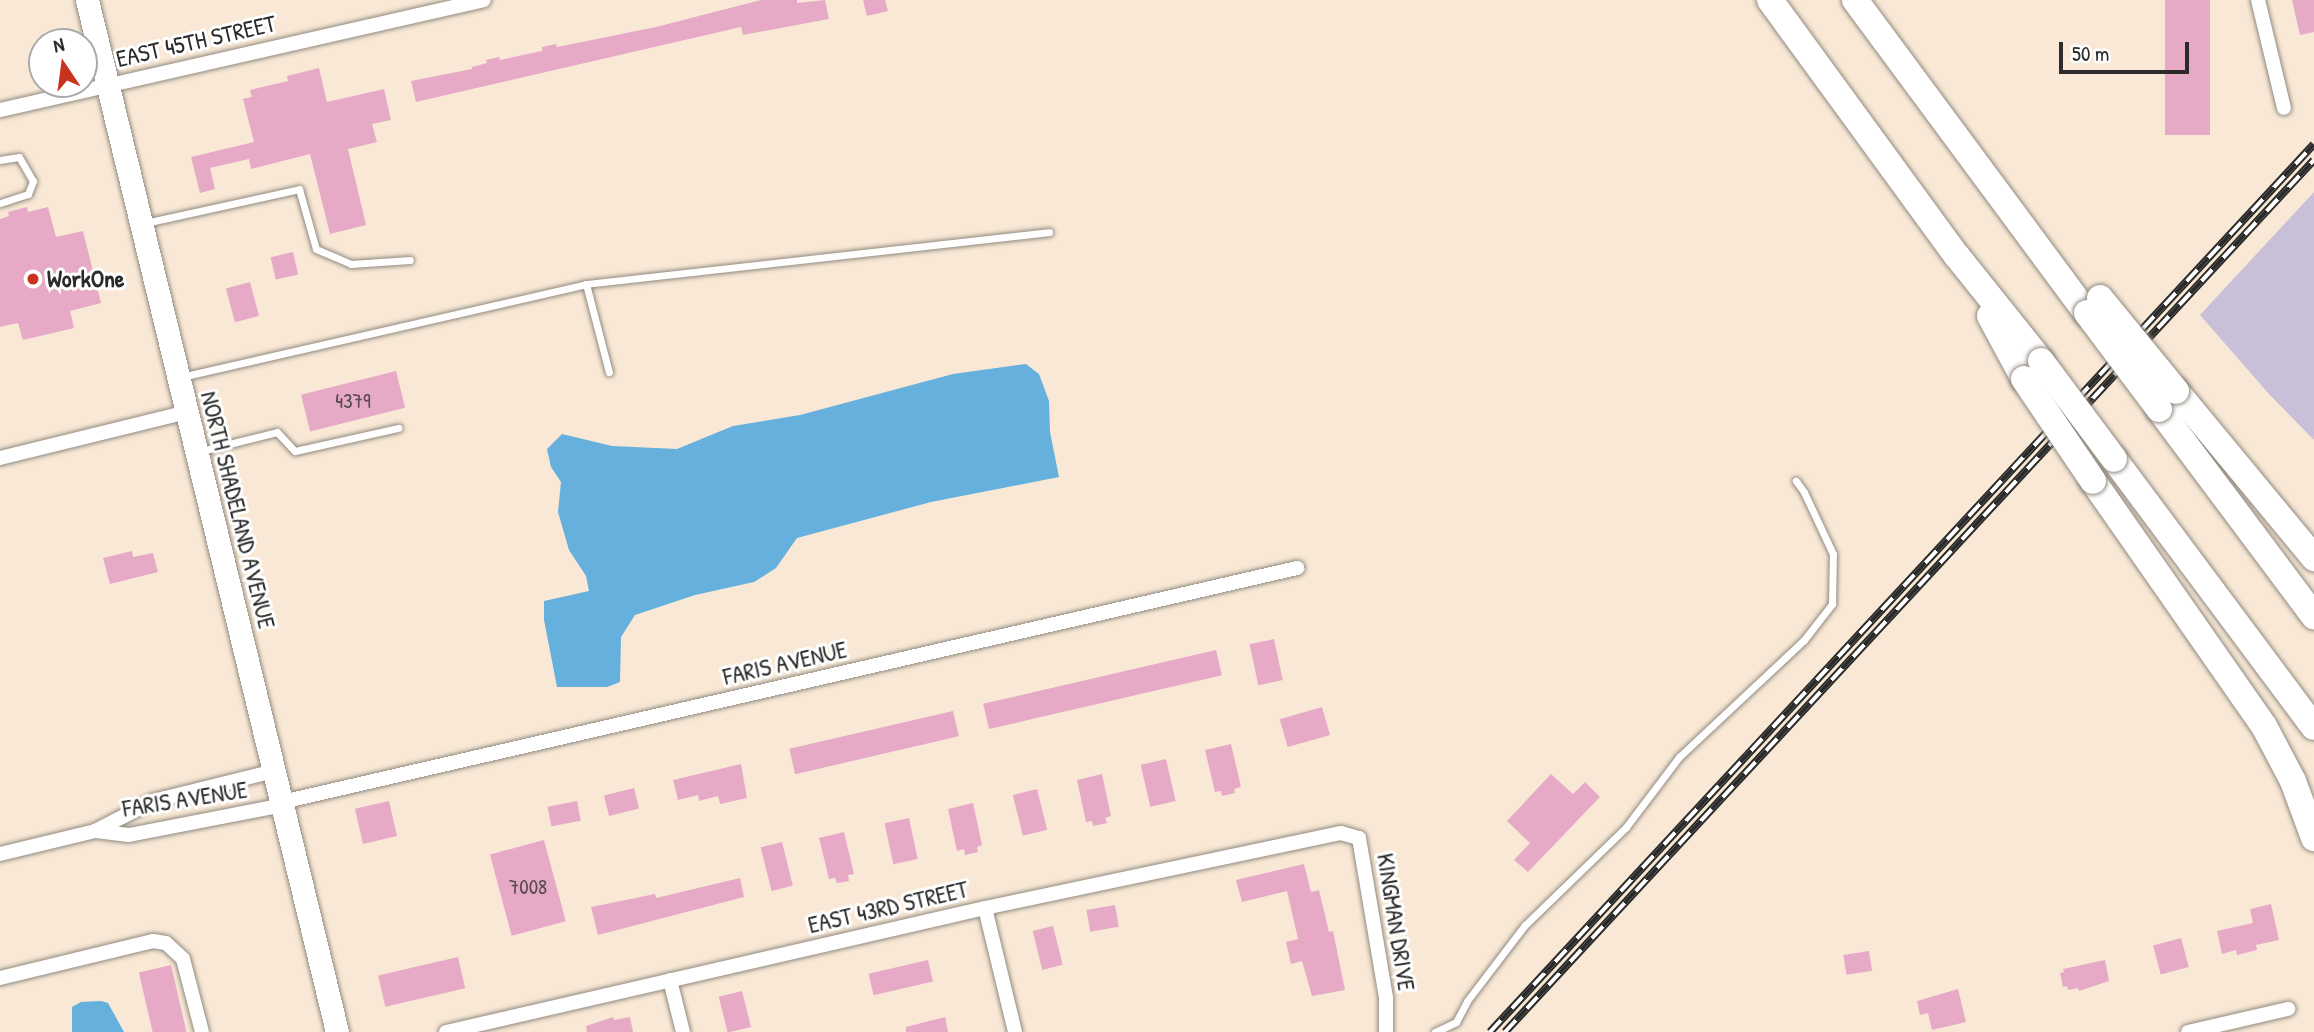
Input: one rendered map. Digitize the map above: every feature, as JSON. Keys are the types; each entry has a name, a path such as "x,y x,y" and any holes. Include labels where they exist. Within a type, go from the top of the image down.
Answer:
{"highway":[{"path":"1770,0 1957,256 2033,370 2093,481 2264,726 2292,781 2314,838"},
{"path":"1855,0 1930,100 2167,400 2314,616"},
{"path":"2033,370 2114,458 2314,727"},
{"path":"2167,400 2314,558"}],"main road":[{"name":"NORTH SHADELAND AVENUE","path":"87,0 337,1032"}],"street":[{"name":"EAST 45TH STREET","path":"0,110 484,0"},
{"path":"2258,0 2284,108"},
{"path":"0,458 187,412"},
{"name":"FARIS AVENUE","path":"95,831 129,835 282,804 1297,568"},
{"name":"FARIS AVENUE","path":"0,854 95,831 153,801 274,771"},
{"name":"EAST 43RD STREET","path":"446,1032 985,908 1341,833"},
{"name":"KINGMAN DRIVE","path":"1341,833 1359,838 1386,998 1386,1032"},
{"path":"985,908 1015,1032"},
{"path":"0,978 153,941 166,943 183,959 202,1032"},
{"path":"670,980 683,1032"},
{"path":"2188,1032 2288,1009"}],"lane":[{"path":"0,160 19,157 33,181 29,194 0,203"},
{"path":"141,224 299,189 316,249 351,264 410,260"},
{"path":"178,377 586,285 1048,232"},
{"path":"586,285 609,372"},
{"path":"197,452 277,432 295,451 398,428"},
{"path":"1435,1032 1456,1022 1467,1002 1525,925 1626,827 1679,757 1804,640 1832,604 1833,554 1804,492 1796,481"}],"shaded area":[{"path":"2314,192 2314,440 2269,394 2200,315"}],"water":[{"path":"1026,364 1039,374 1049,401 1050,432 1059,477 931,502 797,538 776,568 754,582 695,595 635,615 621,637 620,682 607,687 557,687 544,620 544,601 589,591 586,576 569,550 558,512 561,482 551,467 547,449 562,434 612,446 677,449 733,426 800,415 953,374"},
{"path":"81,1002 108,1003 124,1032 72,1032 72,1007"}],"building":[{"path":"761,0 797,0 797,3 825,0 829,19 743,35 741,27 416,102 411,81 472,69 487,63 486,60 499,57 500,60 542,51 542,47 556,44 557,47 656,27"},
{"path":"863,0 885,0 888,11 867,16"},
{"path":"2165,0 2210,0 2210,135 2165,135"},
{"path":"2292,0 2314,0 2314,32 2300,35"},
{"path":"319,68 327,102 384,89 391,120 372,124 377,142 348,149 366,225 330,234 310,154 251,169 249,159 210,168 215,189 200,193 191,157 254,142 243,99 252,97 250,90 288,81 287,76"},
{"path":"27,207 28,212 48,207 56,237 83,231 101,303 70,311 74,328 23,340 18,323 0,327 0,219 9,216 8,212"},
{"path":"293,252 298,274 276,280 271,257"},
{"path":"250,282 259,316 235,322 226,288"},
{"path":"396,371 405,408 310,432 301,395"},
{"path":"132,551 133,557 153,553 158,572 110,584 103,558"},
{"path":"1274,639 1283,680 1258,685 1250,644"},
{"path":"1216,650 1222,675 989,729 983,704"},
{"path":"1322,707 1330,735 1288,747 1280,719"},
{"path":"953,711 959,736 795,774 789,749"},
{"path":"1231,744 1241,787 1234,789 1235,793 1222,796 1221,791 1215,792 1205,750"},
{"path":"1166,759 1176,801 1150,807 1141,765"},
{"path":"741,764 747,798 720,804 718,796 699,801 698,795 678,800 673,780"},
{"path":"1102,774 1111,816 1105,818 1107,823 1093,826 1092,821 1086,822 1077,780"},
{"path":"1551,774 1573,794 1585,782 1600,797 1528,872 1514,860 1530,843 1507,821"},
{"path":"634,788 639,808 609,816 604,795"},
{"path":"1037,789 1047,830 1023,836 1013,795"},
{"path":"389,801 397,836 363,844 355,809"},
{"path":"577,801 581,821 551,826 548,807"},
{"path":"973,803 982,845 977,847 978,852 965,855 964,849 957,851 948,809"},
{"path":"909,818 918,859 893,864 885,823"},
{"path":"844,832 854,874 848,875 849,881 837,883 835,878 829,879 819,838"},
{"path":"544,840 566,921 512,936 490,854"},
{"path":"782,842 793,886 772,891 761,847"},
{"path":"1304,864 1311,892 1319,890 1329,932 1333,931 1345,990 1312,996 1302,961 1291,964 1286,942 1298,939 1287,891 1242,902 1236,880"},
{"path":"740,878 744,897 598,935 591,907 655,894 656,898"},
{"path":"2271,904 2279,940 2256,945 2257,950 2237,955 2236,950 2222,954 2217,931 2253,923 2250,909"},
{"path":"1115,905 1119,927 1090,932 1086,910"},
{"path":"1053,926 1063,965 1042,970 1033,931"},
{"path":"2181,938 2189,967 2161,974 2153,946"},
{"path":"1869,951 1872,971 1846,975 1843,955"},
{"path":"458,957 465,988 385,1007 378,975"},
{"path":"928,960 933,981 874,995 869,974"},
{"path":"2105,960 2109,981 2079,991 2078,988 2068,990 2067,986 2063,987 2060,973 2064,972 2063,969"},
{"path":"171,965 186,1032 153,1032 139,972"},
{"path":"1958,989 1966,1022 1932,1030 1928,1013 1920,1015 1917,1001"},
{"path":"742,991 751,1027 727,1032 719,997"},
{"path":"613,1017 614,1020 630,1017 633,1032 587,1032 586,1026"},
{"path":"945,1017 948,1032 906,1032 906,1027"}],"railway":[{"path":"1490,1032 2314,144"},
{"path":"1505,1032 2314,160"}],"place":[{"name":"WorkOne","path":"33,279"}]}
